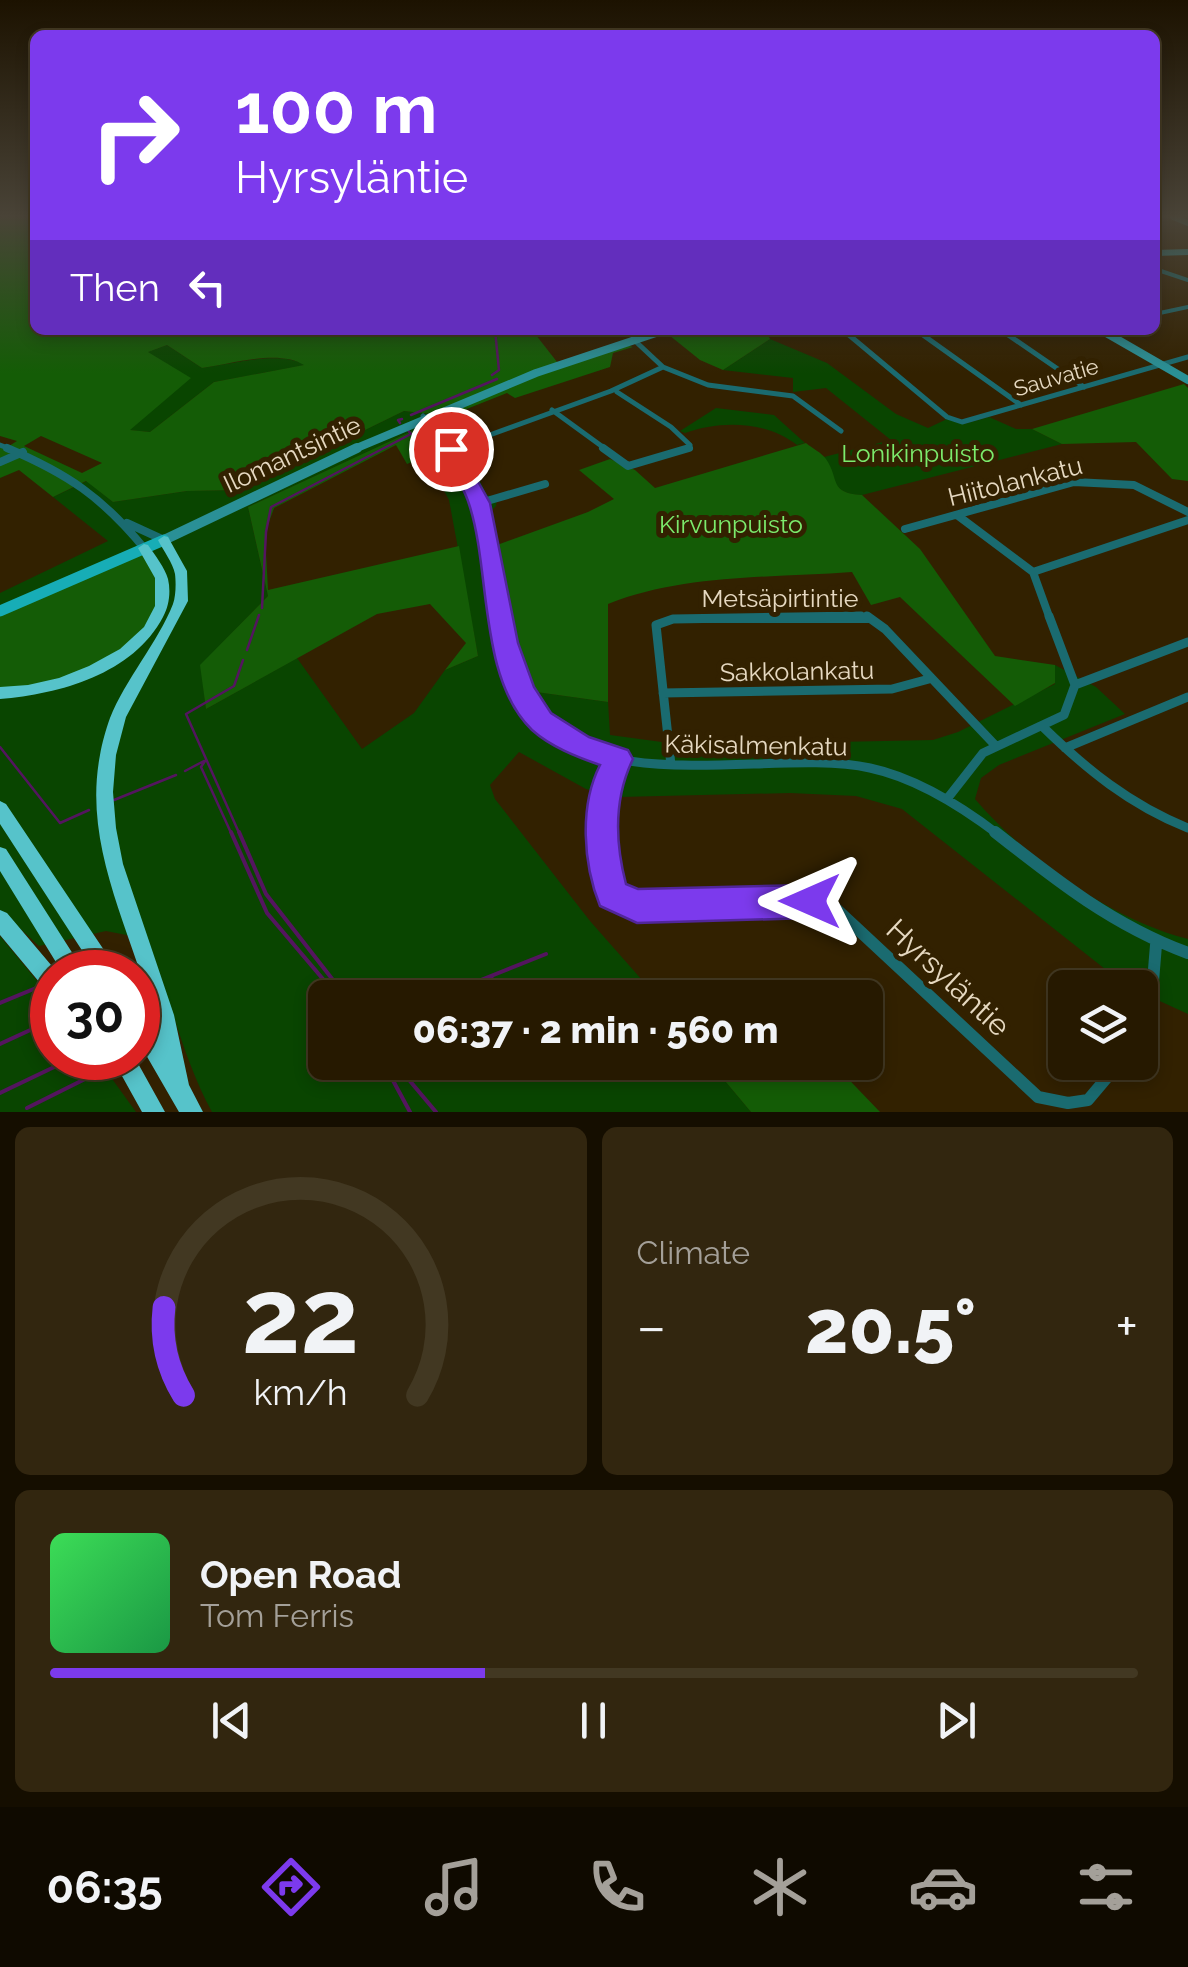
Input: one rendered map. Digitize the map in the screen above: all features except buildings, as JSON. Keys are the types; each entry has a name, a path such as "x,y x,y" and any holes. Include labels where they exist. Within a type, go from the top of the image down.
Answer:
{"highway":[{"path":"164,540 182,572 181,602 118,717 111,736 102,798 110,854 162,1008 178,1088"},
{"path":"0,693 23,693 66,683 99,669 131,648 157,618 164,597 165,578 144,548"},
{"path":"0,809 93,950"},
{"path":"0,855 59,950"},
{"path":"0,920 30,956"},
{"path":"160,1058 192,1112"},
{"path":"131,1080 150,1104"},
{"path":"136,1080 150,1104"}],"main road":[{"name":"Ilomantsintie","path":"0,611 164,540 423,416 510,381 647,335"},
{"path":"1110,335 1188,380"}],"street":[{"path":"1160,271 1188,280"},
{"path":"1160,312 1188,307"},
{"name":"Sauvatie","path":"849,335 947,417 962,422 1188,357"},
{"path":"923,335 1021,405"},
{"path":"1008,335 1084,386"},
{"path":"633,339 663,367 708,386 793,396 840,432"},
{"path":"451,449 552,410 617,392 663,367"},
{"path":"552,410 628,466 689,449 690,445 671,427 617,392"},
{"name":"Käkisalmenkatu","path":"423,416 451,449 480,503 505,643 522,691 541,721 579,745 618,759 671,765 831,764 899,776 947,800 1092,910 1156,945 1188,954"},
{"path":"0,445 24,452 57,470 126,522 164,540"},
{"path":"0,462 24,452"},
{"name":"Hiitolankatu","path":"905,529 1091,480 1140,484 1188,512"},
{"path":"480,503 545,484"},
{"path":"947,800 965,767 994,744 1064,715 1075,686 1033,572 957,515"},
{"path":"1033,572 1188,520"},
{"path":"126,522 144,548"},
{"name":"Metsäpirtintie","path":"671,765 656,625 673,619 867,616 885,629 994,744"},
{"path":"1075,686 1188,642"},
{"name":"Sakkolankatu","path":"663,693 892,689 929,679"},
{"path":"1065,748 1188,697"},
{"path":"1042,726 1116,793 1188,828"},
{"name":"Hyrsyläntie","path":"618,759 608,780 603,812 604,860 612,894 637,906 810,901 834,907 1038,1097 1060,1109 1077,1110 1092,1105 1108,1080"},
{"path":"1155,970 1156,945"}],"green space":[{"path":"0,269 30,269 30,335 536,335 561,367 626,345 633,347 613,353 610,367 515,398 507,393 449,416 404,411 242,490 187,491 113,502 86,481 53,497 19,470 0,478 0,444 9,446 17,441 0,436","holes":["167,345 202,368 268,358 304,365 214,382 150,432 130,430 191,378 148,352","41,436 102,463 82,473 24,446"]},
{"path":"669,335 768,335 770,339 723,370 700,360"},
{"name":"Lonikinpuisto","path":"770,339 827,363 896,414 928,428 947,419 964,424 989,417 1016,429 1032,429 1062,444 862,495 844,492 824,457 891,440 826,388 793,392 793,378 723,370"},
{"path":"167,345 202,368 269,358 306,365 214,382 150,432 128,430 190,378 147,352"},
{"path":"1184,384 1188,388 1188,481 1172,479 1136,442 1062,444 1032,429"},
{"path":"716,408 774,415 805,443 797,445 771,431 743,425 680,431"},
{"path":"404,411 449,416 439,420 440,424 467,455 487,495 497,497 490,512 512,642 529,691 608,702 610,735 684,745 933,740 958,732 1055,684 1055,665 1096,687 1125,714 999,765 981,778 975,799 1019,843 1072,884 1130,917 1188,939 1188,1014 1158,1000 1158,970 1106,970 902,809 856,796 790,793 619,797 586,789 519,752 490,785 495,799 590,921 642,980 308,980 308,1080 724,1080 751,1112 212,1112 192,1070 160,977 160,950 151,950 147,939 106,931 39,946 0,910 0,695 109,563 0,608 0,593 108,541 53,497 87,481 113,502 187,491 242,490","holes":["412,431 449,500 478,656 445,670 414,713 362,749 297,658 206,709 201,665 268,596 248,507"]},
{"path":"412,431 428,456 407,464 396,445 274,508 265,533 268,590 459,546 478,656 445,670 466,643 430,604 377,614 206,709 200,665 268,596 248,507"},
{"name":"Kirvunpuisto","path":"806,443 826,459 839,488 862,495 920,549 995,656 1055,665 1055,683 1015,706 900,597 871,605 852,572 697,582 608,604 608,702 529,691 512,642 497,545 614,499 579,470 610,459 635,470 655,488"},
{"path":"143,551 154,563 159,608 130,645 66,681 0,690 0,614"},
{"path":"0,936 30,972 30,1080 113,1080 136,1112 0,1112"},
{"path":"724,1080 849,1080 880,1112 751,1112"}],"waterway":[{"path":"492,375 499,370 496,335"},
{"path":"411,415 497,379"},
{"path":"400,423 398,420 402,419"},
{"path":"262,608 271,507 411,434 407,429"},
{"path":"247,650 259,615"},
{"path":"240,835 186,714 234,686 243,660"},
{"path":"0,747 60,823 89,810"},
{"path":"185,771 204,761"},
{"path":"205,761 201,767 232,835"},
{"path":"114,800 176,775"},
{"path":"231,832 267,913 324,980"},
{"path":"239,832 266,894 333,980"},
{"path":"481,980 546,954"},
{"path":"0,1003 30,991"},
{"path":"0,1044 30,1030"},
{"path":"0,1093 30,1079"},
{"path":"27,1108 83,1080"},
{"path":"393,1080 410,1112"},
{"path":"409,1080 436,1112"}],"route":[{"path":"451,449 480,503 505,643 522,691 541,721 579,745 618,759 610,772 603,812 604,860 612,894 637,906 810,901"}]}
